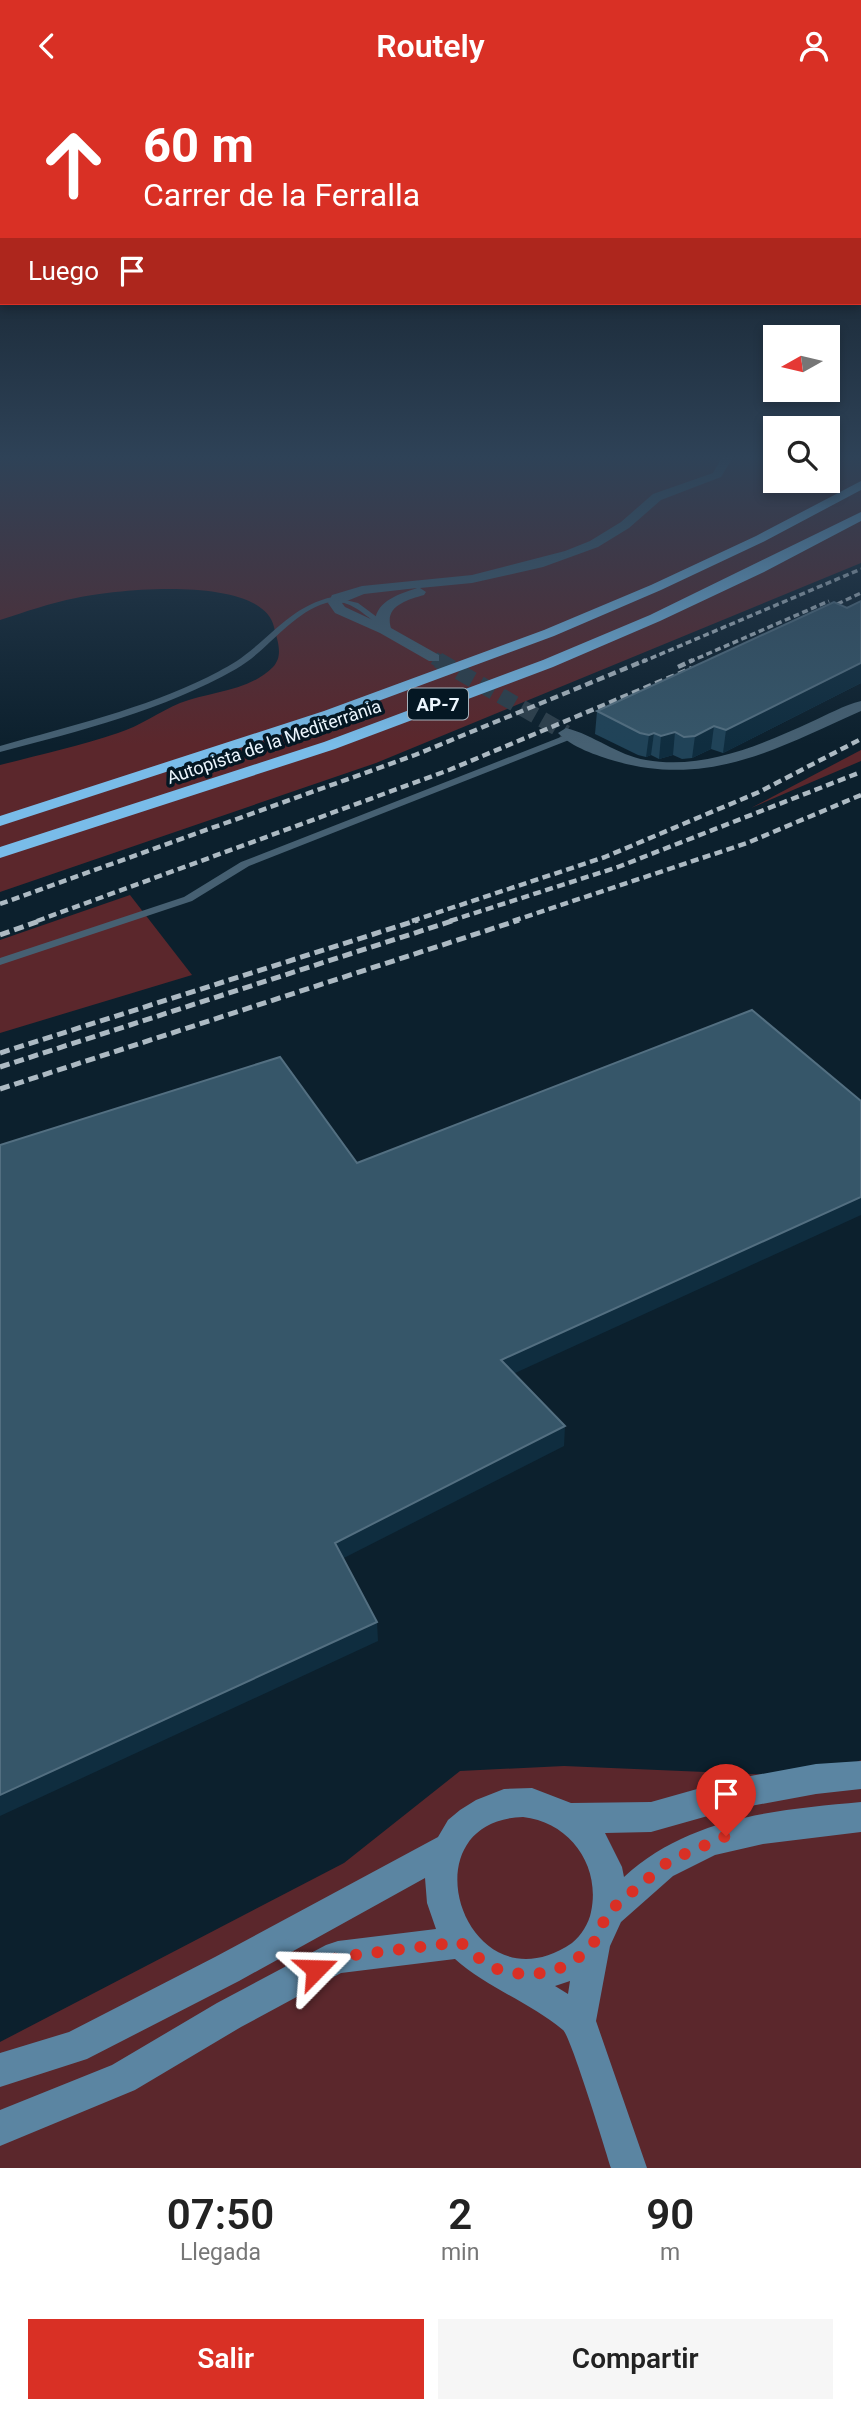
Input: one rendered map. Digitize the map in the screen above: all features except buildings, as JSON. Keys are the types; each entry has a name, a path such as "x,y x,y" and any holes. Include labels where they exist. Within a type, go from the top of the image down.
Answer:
{"highway":[{"name":"Autopista de la Mediterrània","path":"0,821 397,688 517,643 668,581 733,551"},
{"name":"Autopista de la Mediterrània","path":"0,853 259,768 498,681 708,594 792,551"}],"street":[{"path":"383,627 383,613 394,600 447,583 543,563 575,551"},
{"path":"434,657 383,627 340,610 336,606 336,600 344,594 362,590 447,583"},
{"path":"569,735 622,761 665,767 709,766 743,758 861,705"},
{"path":"572,1818 651,1817 729,1794 816,1779 861,1775"},
{"path":"579,2021 502,1971 486,1964 460,1942 449,1925 442,1905 441,1876 448,1848 462,1828 480,1813 502,1804 526,1802 550,1807 572,1818 591,1837 605,1859 611,1895 579,2021 629,2168"},
{"path":"502,1971 528,1975 554,1971 577,1959 602,1927 669,1861 726,1836 788,1823 861,1817"},
{"path":"0,2070 75,2047 227,1969 448,1848"},
{"path":"0,2128 123,2078 229,2015 338,1957 460,1942"}],"lane":[{"path":"0,749 129,710 200,684 237,664 294,616 326,600 336,600"},
{"path":"0,962 188,899 245,864 569,735"}],"shaded area":[{"path":"0,551 861,551 861,563 376,763 0,892 0,765 118,733 180,703 241,686 264,675 278,658 274,627 264,610 244,599 217,592 153,589 96,594 57,602 0,620"},
{"path":"861,750 861,761 751,808"},
{"path":"130,895 192,975 0,1033 0,940"},
{"path":"861,1760 861,2168 0,2168 0,2042 344,1863 460,1771 564,1766 824,1777"}],"tunnel":[{"path":"434,658 441,662"},
{"path":"438,660 566,733"}],"railway":[{"path":"642,662 861,569"},
{"path":"820,612 861,593"},
{"path":"689,662 829,601"},
{"path":"0,904 415,755 646,660"},
{"path":"678,667 693,660"},
{"path":"37,921 449,770 692,668"},
{"path":"412,921 605,857 759,792 861,739"},
{"path":"450,921 618,867 861,772"},
{"path":"513,921 747,843 861,795"},
{"path":"0,935 42,920"},
{"path":"0,1053 418,920"},
{"path":"0,1067 455,920"},
{"path":"0,1089 519,920"}],"route":[{"path":"316,1969 338,1957 460,1942 486,1964 502,1971 528,1975 554,1971 577,1959 595,1941 608,1912 669,1861 726,1836"}]}
